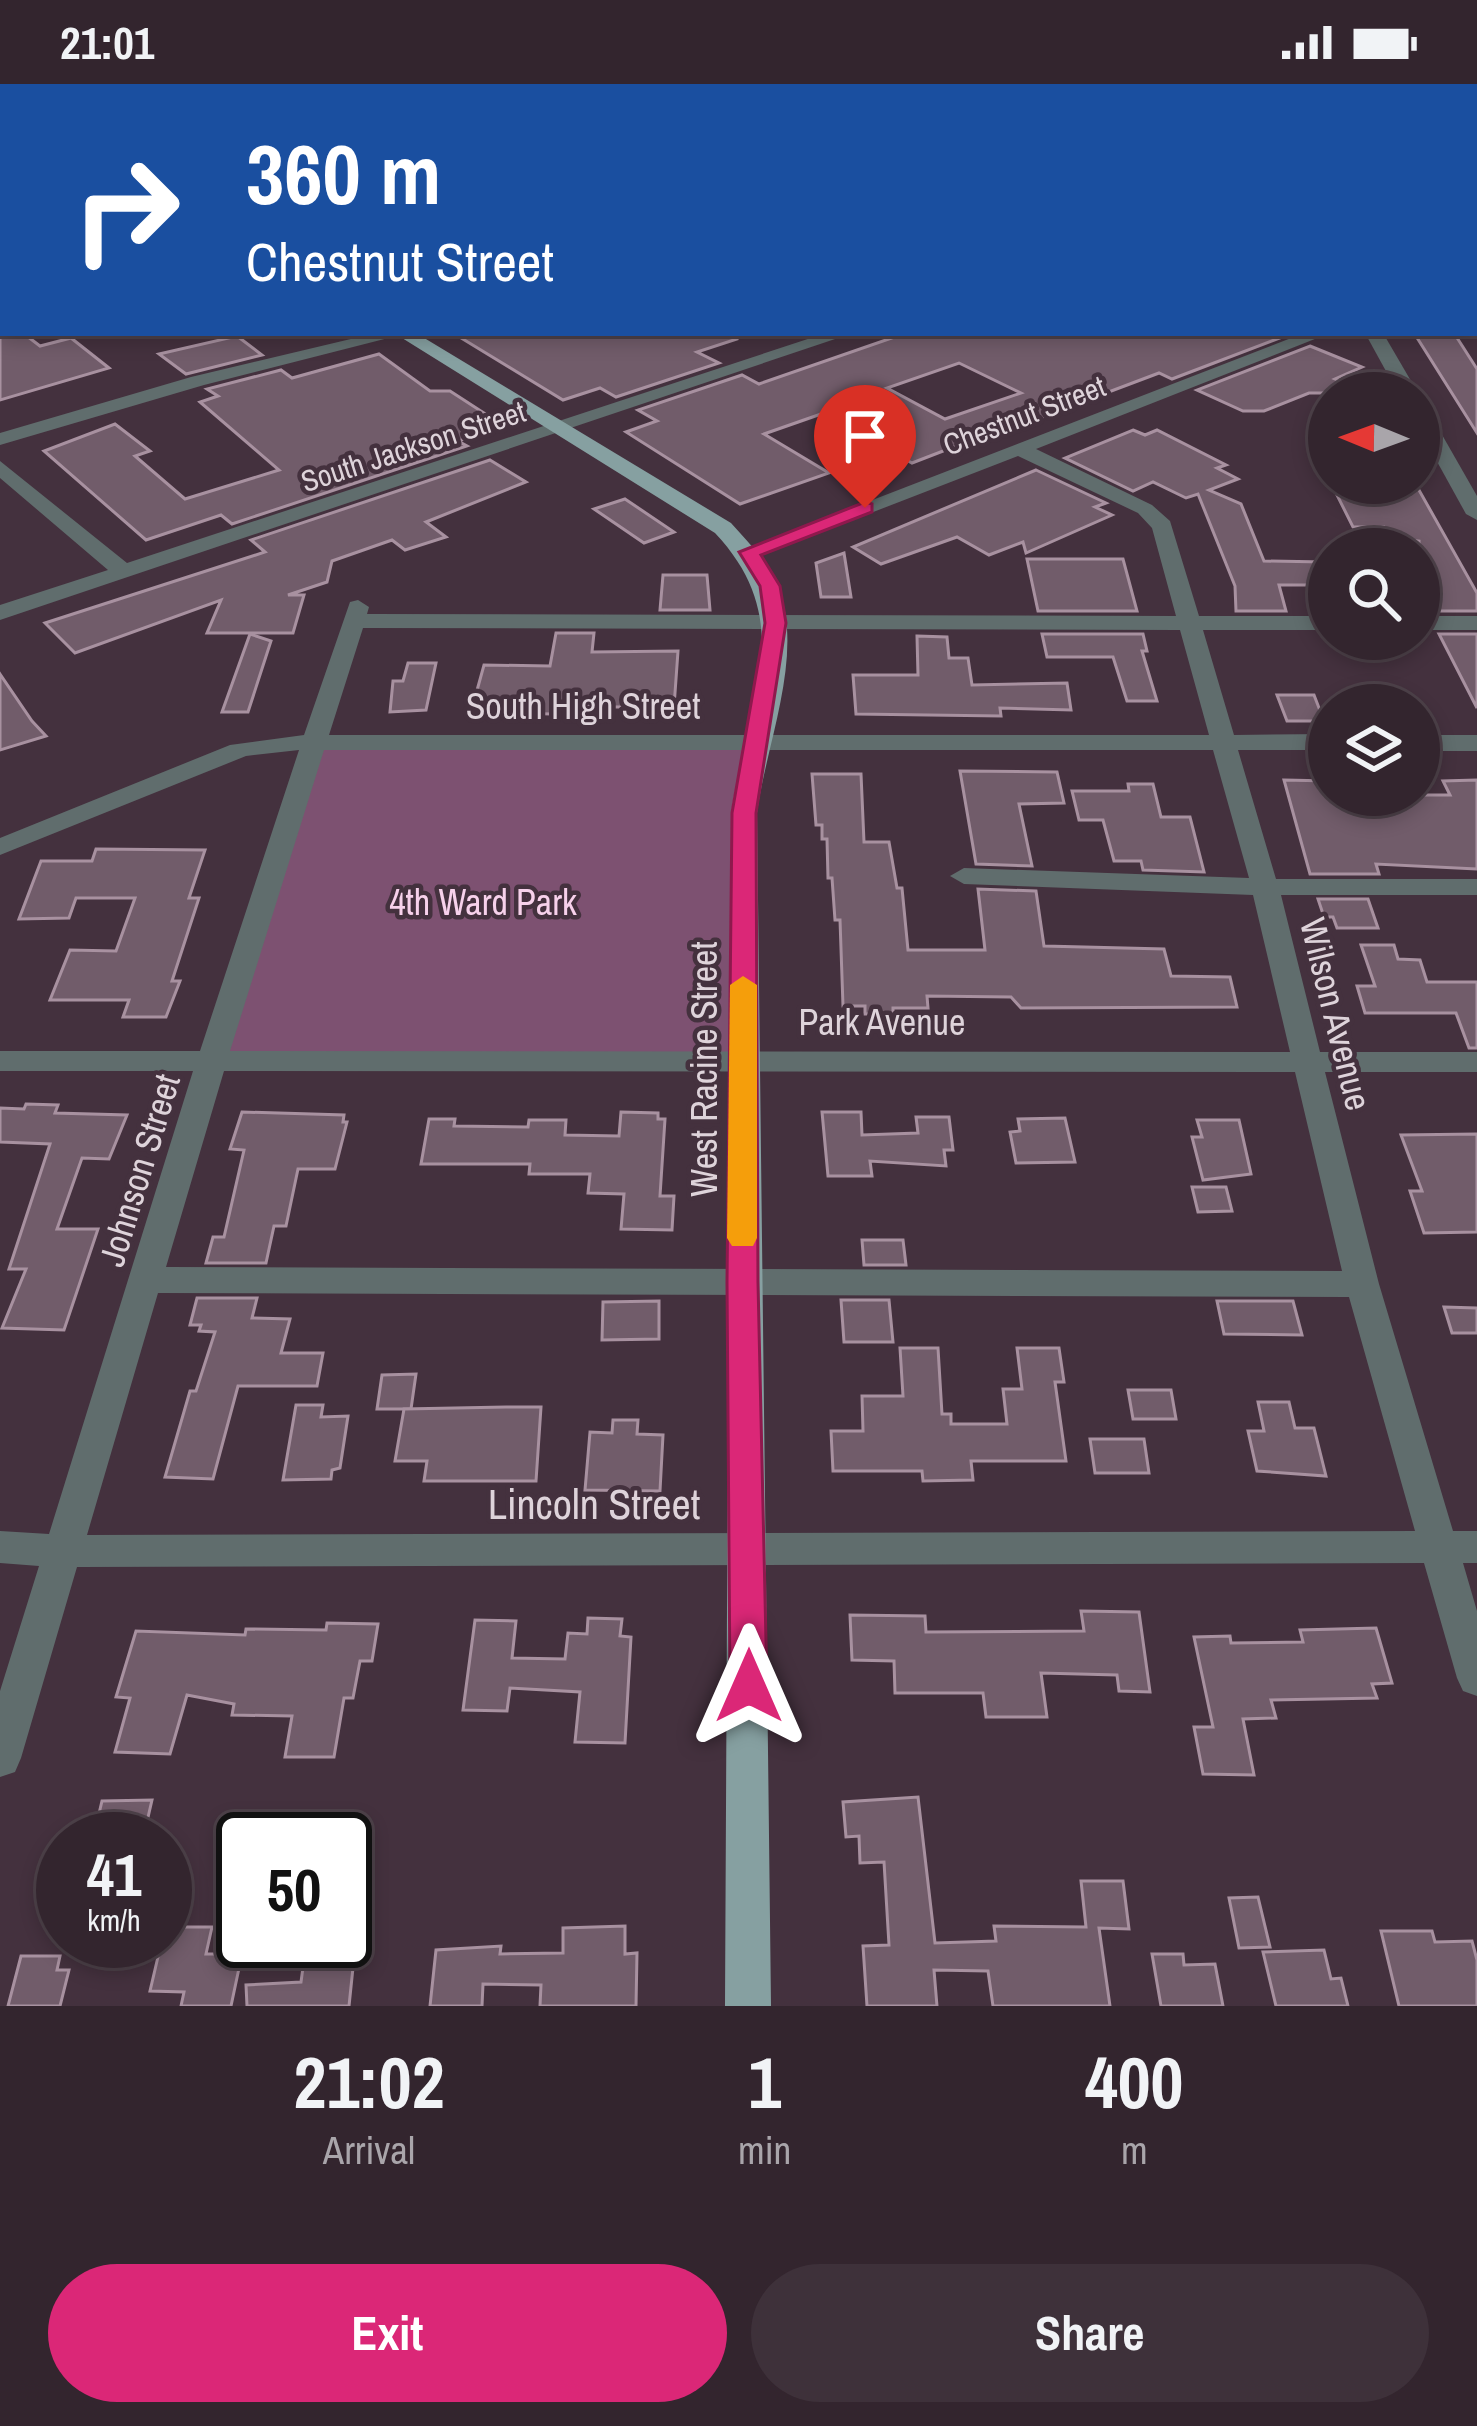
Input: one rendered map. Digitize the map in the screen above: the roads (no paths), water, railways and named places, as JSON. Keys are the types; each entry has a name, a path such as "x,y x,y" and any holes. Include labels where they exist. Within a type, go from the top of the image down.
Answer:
{"main road":[{"name":"West Racine Street","path":"406,336 723,528 749,552 770,586 776,623 771,672 744,813 748,2006"}],"street":[{"path":"0,439 199,381 388,336"},
{"name":"South Jackson Street","path":"0,613 835,336"},
{"name":"Chestnut Street","path":"749,552 1313,336"},
{"path":"1376,336 1396,372"},
{"path":"1440,442 1469,484 1477,514"},
{"name":"Wilson Avenue","path":"1020,449 1153,513 1162,526 1186,624 1265,887 1362,1284 1477,1678"},
{"path":"0,467 124,572"},
{"name":"Johnson Street","path":"0,1758 212,1060 355,614 776,623"},
{"path":"776,623 1308,623"},
{"path":"1440,623 1477,623"},
{"name":"South High Street","path":"0,847 239,749 314,742 1308,742"},
{"path":"1440,743 1477,743"},
{"path":"964,876 1265,887 1477,887"},
{"name":"Park Avenue","path":"0,1061 1477,1062"},
{"path":"146,1280 1362,1284"},
{"name":"Lincoln Street","path":"0,1547 66,1551 1477,1547"}],"park label":[{"name":"4th Ward Park","path":"483,902"}]}
